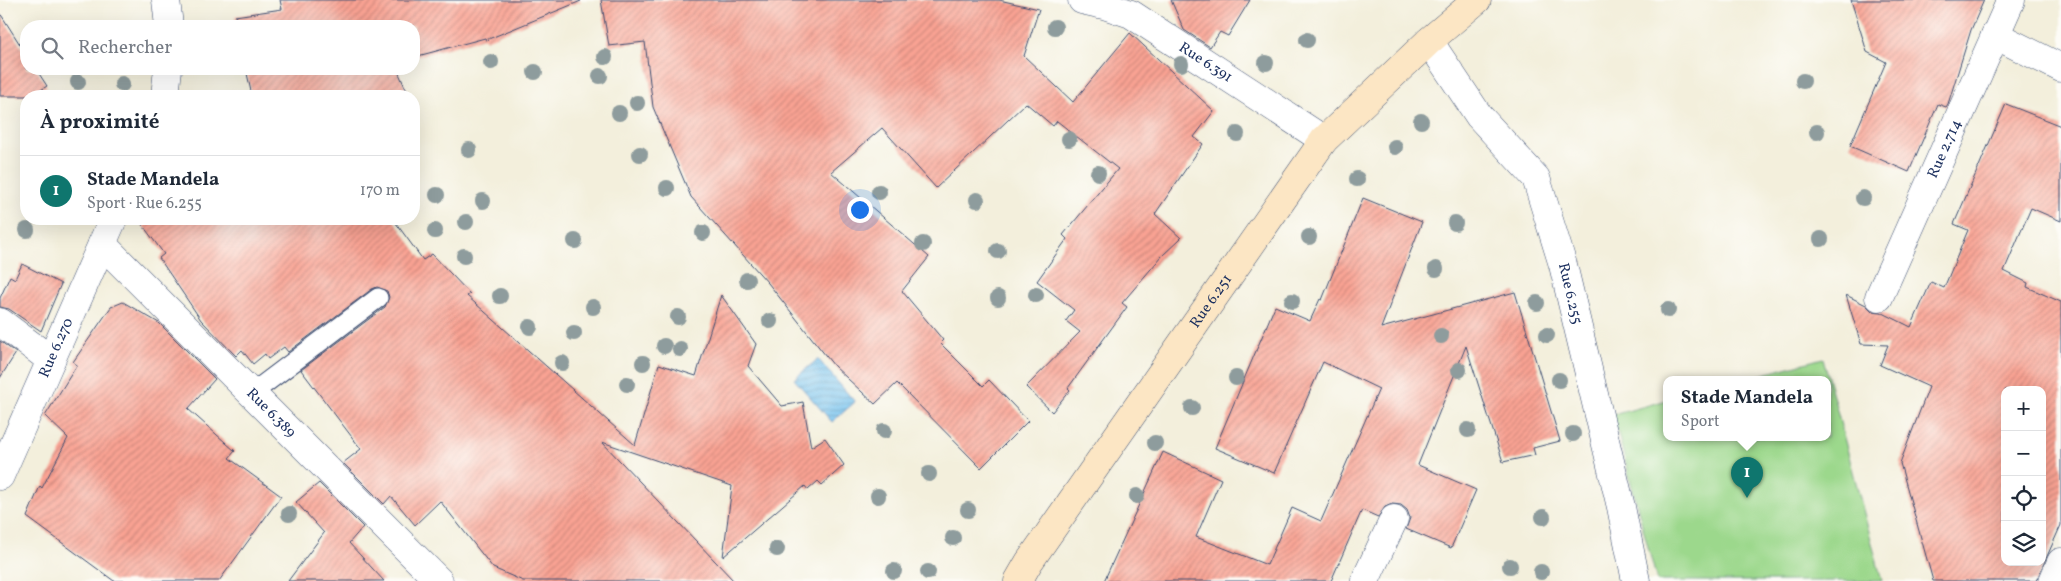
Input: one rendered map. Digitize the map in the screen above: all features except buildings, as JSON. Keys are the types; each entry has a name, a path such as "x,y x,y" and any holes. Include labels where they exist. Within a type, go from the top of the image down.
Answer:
{"main road":[{"name":"Rue 6.251","path":"1018,581 1040,546 1324,140 1428,41 1477,0"}],"street":[{"path":"166,0 168,20"},
{"name":"Rue 6.391","path":"1082,0 1132,14 1324,140"},
{"name":"Rue 2.714","path":"1879,297 2011,0"},
{"path":"1995,35 2061,68"},
{"name":"Rue 6.255","path":"1428,41 1478,116 1536,178 1563,265 1621,507 1636,581"},
{"path":"166,90 167,75"},
{"name":"Rue 6.270","path":"0,476 110,225"},
{"name":"Rue 6.389","path":"102,244 439,581"},
{"path":"0,322 51,360"},
{"path":"1365,581 1394,519"},
{"path":"2053,581 2061,562"}],"lane":[{"path":"251,394 378,298"}],"green space":[{"path":"1823,358 1828,376 1756,376"},
{"path":"1831,388 1882,581 1657,581 1613,415 1663,401 1663,441 1831,441"}],"water":[{"path":"818,359 855,402 832,422 794,379"}],"place":[{"name":"Stade Mandela","path":"1747,498"}]}
